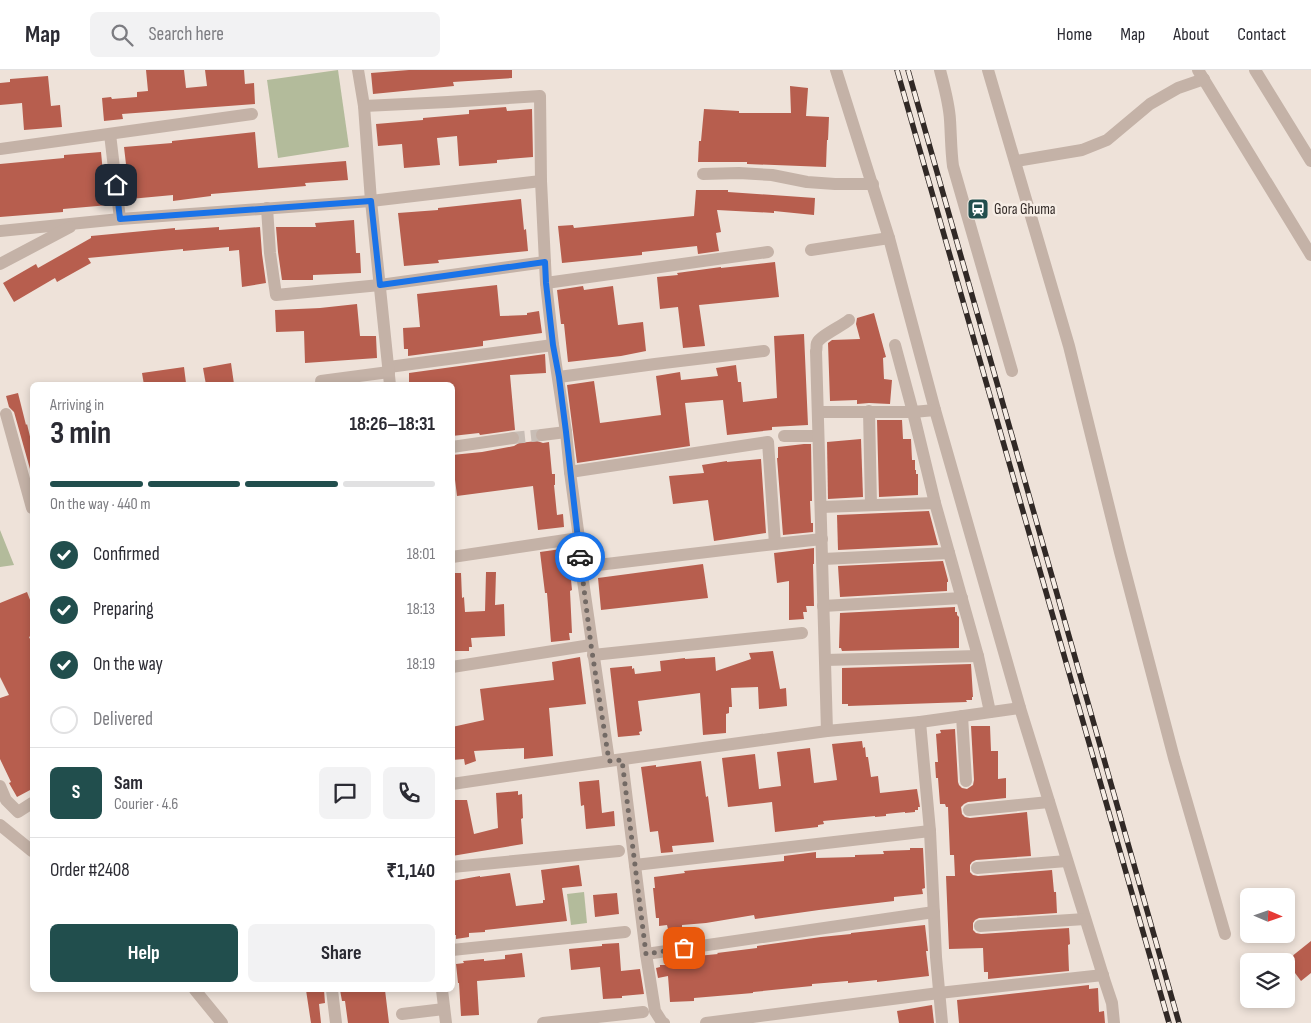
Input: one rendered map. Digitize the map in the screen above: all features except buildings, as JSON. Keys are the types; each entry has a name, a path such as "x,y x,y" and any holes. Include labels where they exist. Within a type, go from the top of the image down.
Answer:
{"street":[{"path":"358,70 364,106 371,201 389,375"},
{"path":"836,70 889,238 935,410 1020,708 1112,1003 1114,1023"},
{"path":"940,70 948,103 953,166 1012,371"},
{"path":"988,70 1069,346 1172,748 1224,934"},
{"path":"1255,70 1311,161"},
{"path":"1016,161 1082,150 1106,140 1150,104 1201,74 1311,255"},
{"path":"364,106 540,96 541,181 546,283 592,650 616,760 635,865 655,1011 664,1023"},
{"path":"0,149 252,114"},
{"path":"110,134 120,219"},
{"path":"703,174 739,173 772,175 836,184 873,184"},
{"path":"0,231 120,219 371,201 541,181"},
{"path":"267,208 270,253 276,295 380,285 545,262"},
{"path":"0,264 76,223"},
{"path":"810,250 889,238"},
{"path":"546,283 768,252"},
{"path":"827,731 816,352 817,343 821,337 840,327 848,320"},
{"path":"321,381 389,375 553,345"},
{"path":"895,345 935,503 978,656 990,712"},
{"path":"559,377 764,351"},
{"path":"818,412 912,412 935,410"},
{"path":"869,411 871,505"},
{"path":"6,414 30,501"},
{"path":"542,435 566,432"},
{"path":"784,436 818,436"},
{"path":"455,447 514,438"},
{"path":"570,472 768,442 776,544"},
{"path":"821,507 935,503"},
{"path":"455,557 579,538"},
{"path":"581,567 822,539"},
{"path":"823,559 949,553"},
{"path":"823,606 962,598"},
{"path":"455,667 592,650 802,633"},
{"path":"825,660 978,656"},
{"path":"455,784 827,731 920,722 1020,708"},
{"path":"962,716 966,781"},
{"path":"920,722 930,831 942,1023"},
{"path":"0,786 6,800 18,812 30,804"},
{"path":"968,810 1049,802"},
{"path":"0,825 30,849"},
{"path":"635,865 930,831"},
{"path":"455,867 619,851"},
{"path":"977,868 1067,861"},
{"path":"646,954 934,912"},
{"path":"980,926 1085,919"},
{"path":"455,950 625,932"},
{"path":"706,1023 939,993 1103,975"},
{"path":"197,992 222,1023"},
{"path":"332,992 336,1023"},
{"path":"442,992 446,1023"},
{"path":"402,1014 444,1010"},
{"path":"544,1023 629,1018 643,1012"}],"green space":[{"path":"338,70 349,147 278,158 267,80"},
{"path":"0,530 14,565 0,567"},
{"path":"584,892 587,923 571,925 567,894"}],"tunnel":[{"path":"513,438 542,435"}],"railway":[{"path":"897,70 1169,1023"},
{"path":"908,70 1179,1023"}],"way so far":[{"path":"580,557 609,761 622,760 646,954 684,948"}],"place":[{"name":"Gora Ghuma","path":"978,209"}],"route":[{"path":"116,185 120,219 371,201 380,285 545,262 553,345 559,377 580,557"}]}
